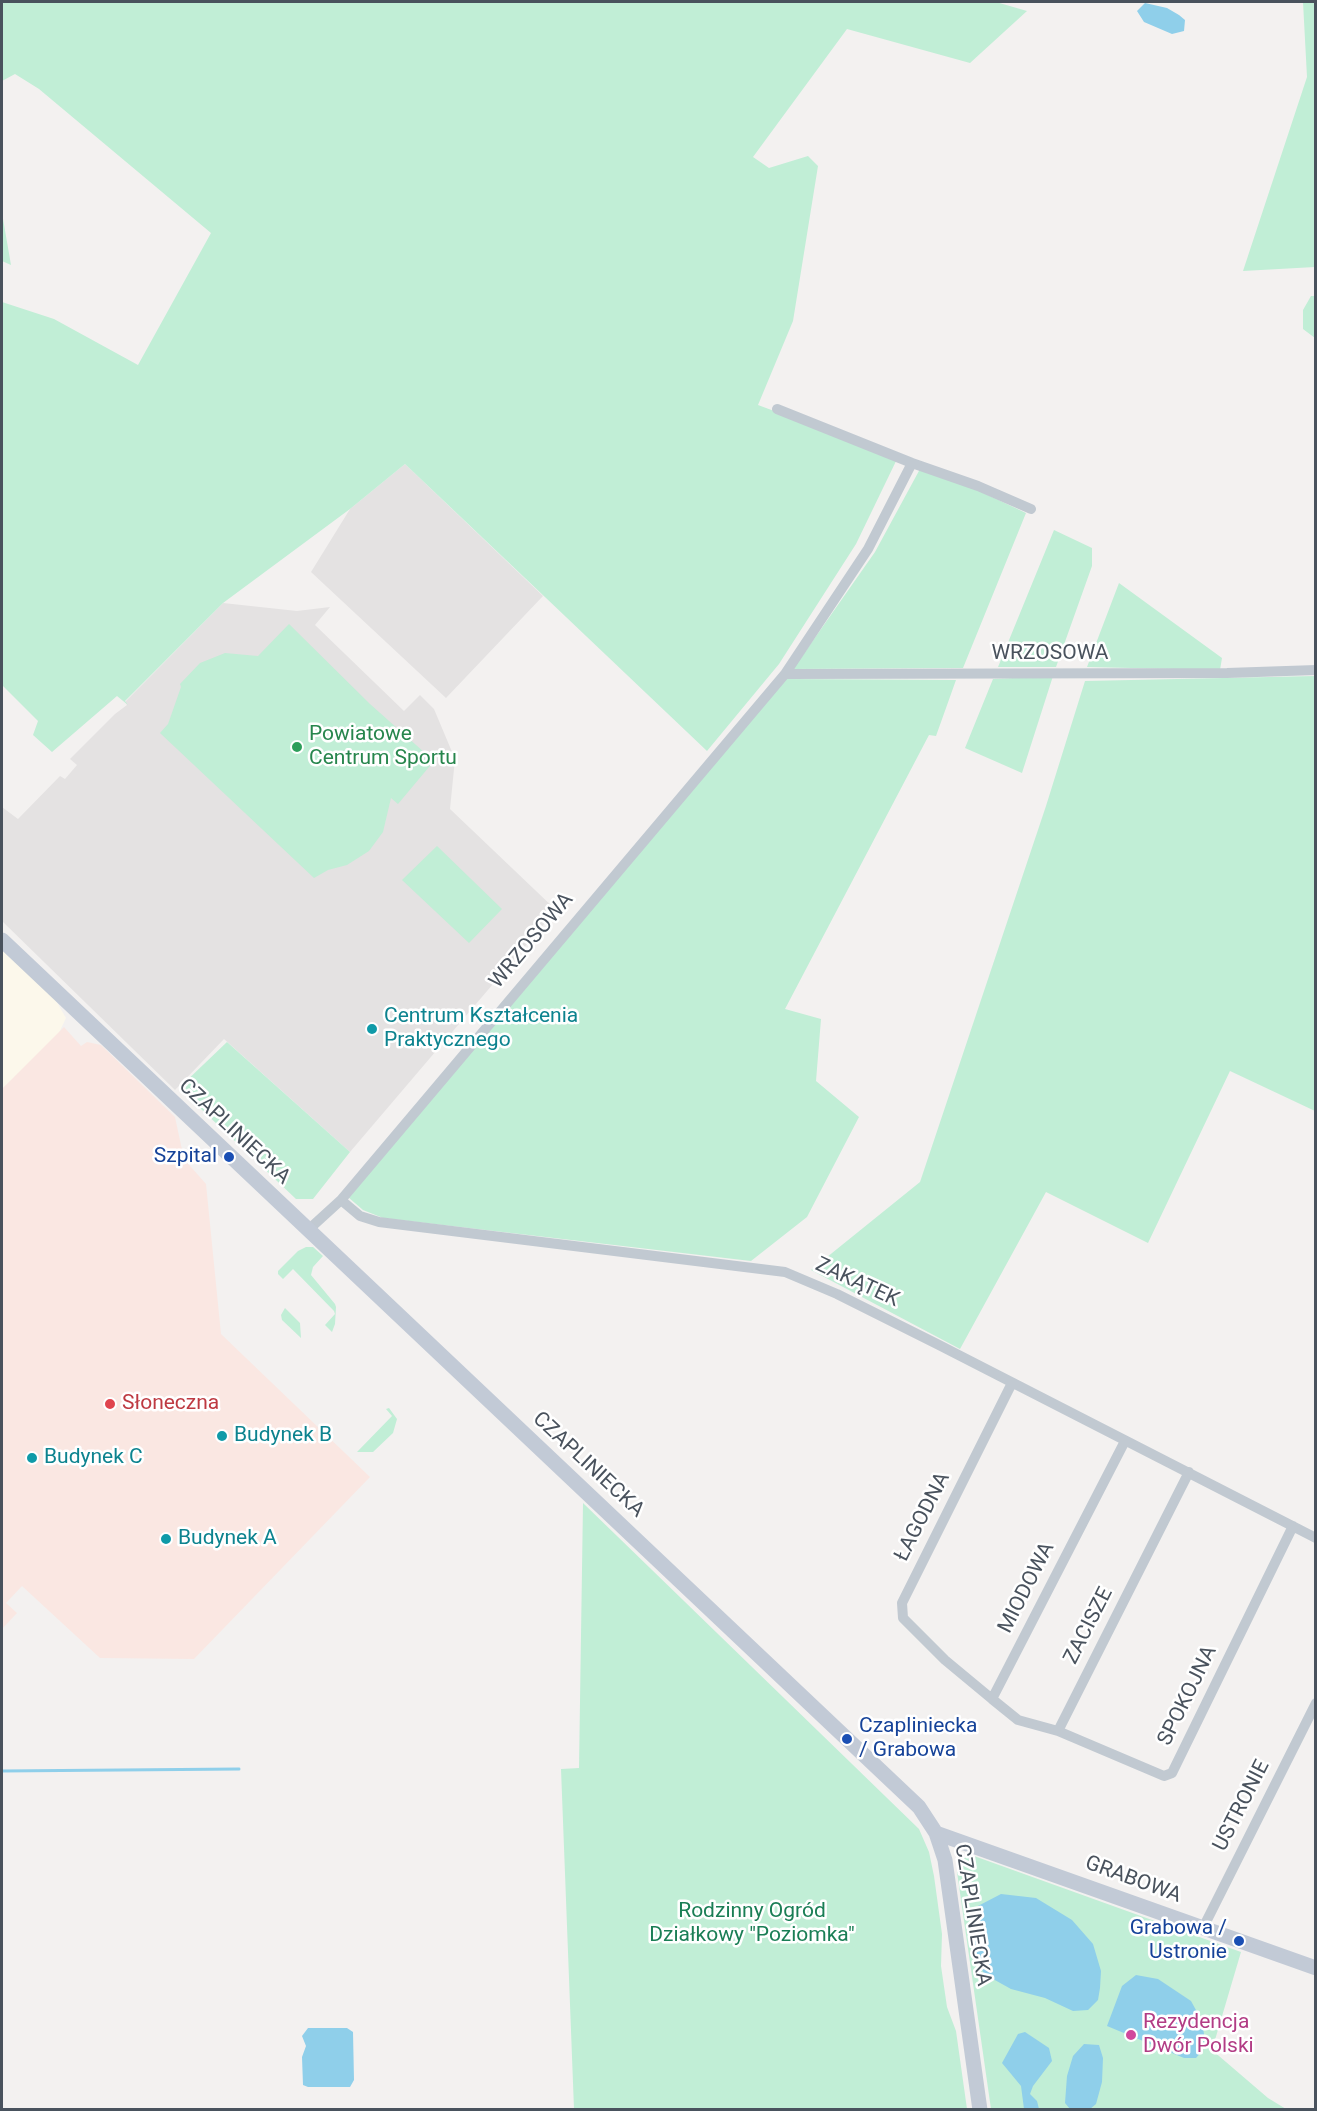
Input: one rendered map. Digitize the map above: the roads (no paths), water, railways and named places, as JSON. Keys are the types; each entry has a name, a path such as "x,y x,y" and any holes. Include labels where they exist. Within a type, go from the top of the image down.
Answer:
{"main road":[{"name":"CZAPLINIECKA","path":"2,940 307,1231 919,1807 936,1833 946,1869 980,2109"},
{"name":"GRABOWA","path":"936,1833 1316,1968"}],"street":[{"path":"777,409 912,463 978,486 1031,509"},
{"name":"WRZOSOWA","path":"307,1231 341,1200 784,674 868,549 912,463"},
{"name":"WRZOSOWA","path":"784,674 1227,673 1316,670"},
{"name":"ZAKĄTEK","path":"341,1200 360,1216 379,1222 785,1272 837,1294 1316,1538"},
{"name":"ŁAGODNA","path":"993,1699 945,1660 903,1618 902,1603 1012,1383"},
{"name":"MIODOWA","path":"993,1699 1125,1441"},
{"name":"ZACISZE","path":"1058,1731 1189,1472"},
{"name":"SPOKOJNA","path":"1058,1731 1164,1776 1172,1773 1293,1526"},
{"path":"993,1699 1018,1720 1058,1731"},
{"name":"USTRONIE","path":"1203,1928 1316,1703"}],"water":[{"path":"1145,3 1167,8 1179,15 1185,20 1184,31 1172,34 1144,22 1137,11"},
{"path":"1001,1894 1036,1898 1072,1920 1093,1944 1101,1971 1100,1988 1098,2000 1088,2010 1073,2011 1045,1998 1011,1989 984,1974 976,1955 973,1927 978,1906"},
{"path":"1136,1975 1158,1979 1191,2001 1202,2021 1204,2034 1203,2050 1196,2058 1184,2058 1107,2026 1122,1986"},
{"path":"308,2028 347,2028 353,2032 354,2080 350,2087 303,2085 302,2057 306,2046 302,2036"},
{"path":"1025,2032 1049,2048 1052,2061 1033,2086 1030,2094 1037,2101 1039,2109 1024,2109 1021,2086 1002,2063 1018,2034"},
{"path":"1084,2044 1099,2045 1103,2058 1102,2082 1096,2104 1090,2109 1070,2109 1065,2103 1067,2076 1073,2056"}],"waterway":[{"path":"2,1771 239,1769"}],"place":[{"name":"Powiatowe Centrum Sportu","path":"297,747"},
{"name":"Centrum Kształcenia Praktycznego","path":"372,1029"},
{"name":"Szpital","path":"229,1157"},
{"name":"Słoneczna","path":"110,1404"},
{"name":"Budynek B","path":"222,1436"},
{"name":"Budynek C","path":"32,1458"},
{"name":"Budynek A","path":"166,1539"},
{"name":"Czapliniecka / Grabowa","path":"847,1739"},
{"name":"Grabowa / Ustronie","path":"1239,1941"},
{"name":"Rezydencja Dwór Polski","path":"1131,2035"}],"park label":[{"name":"Rodzinny Ogród Działkowy \"Poziomka\"","path":"752,1924"}]}
